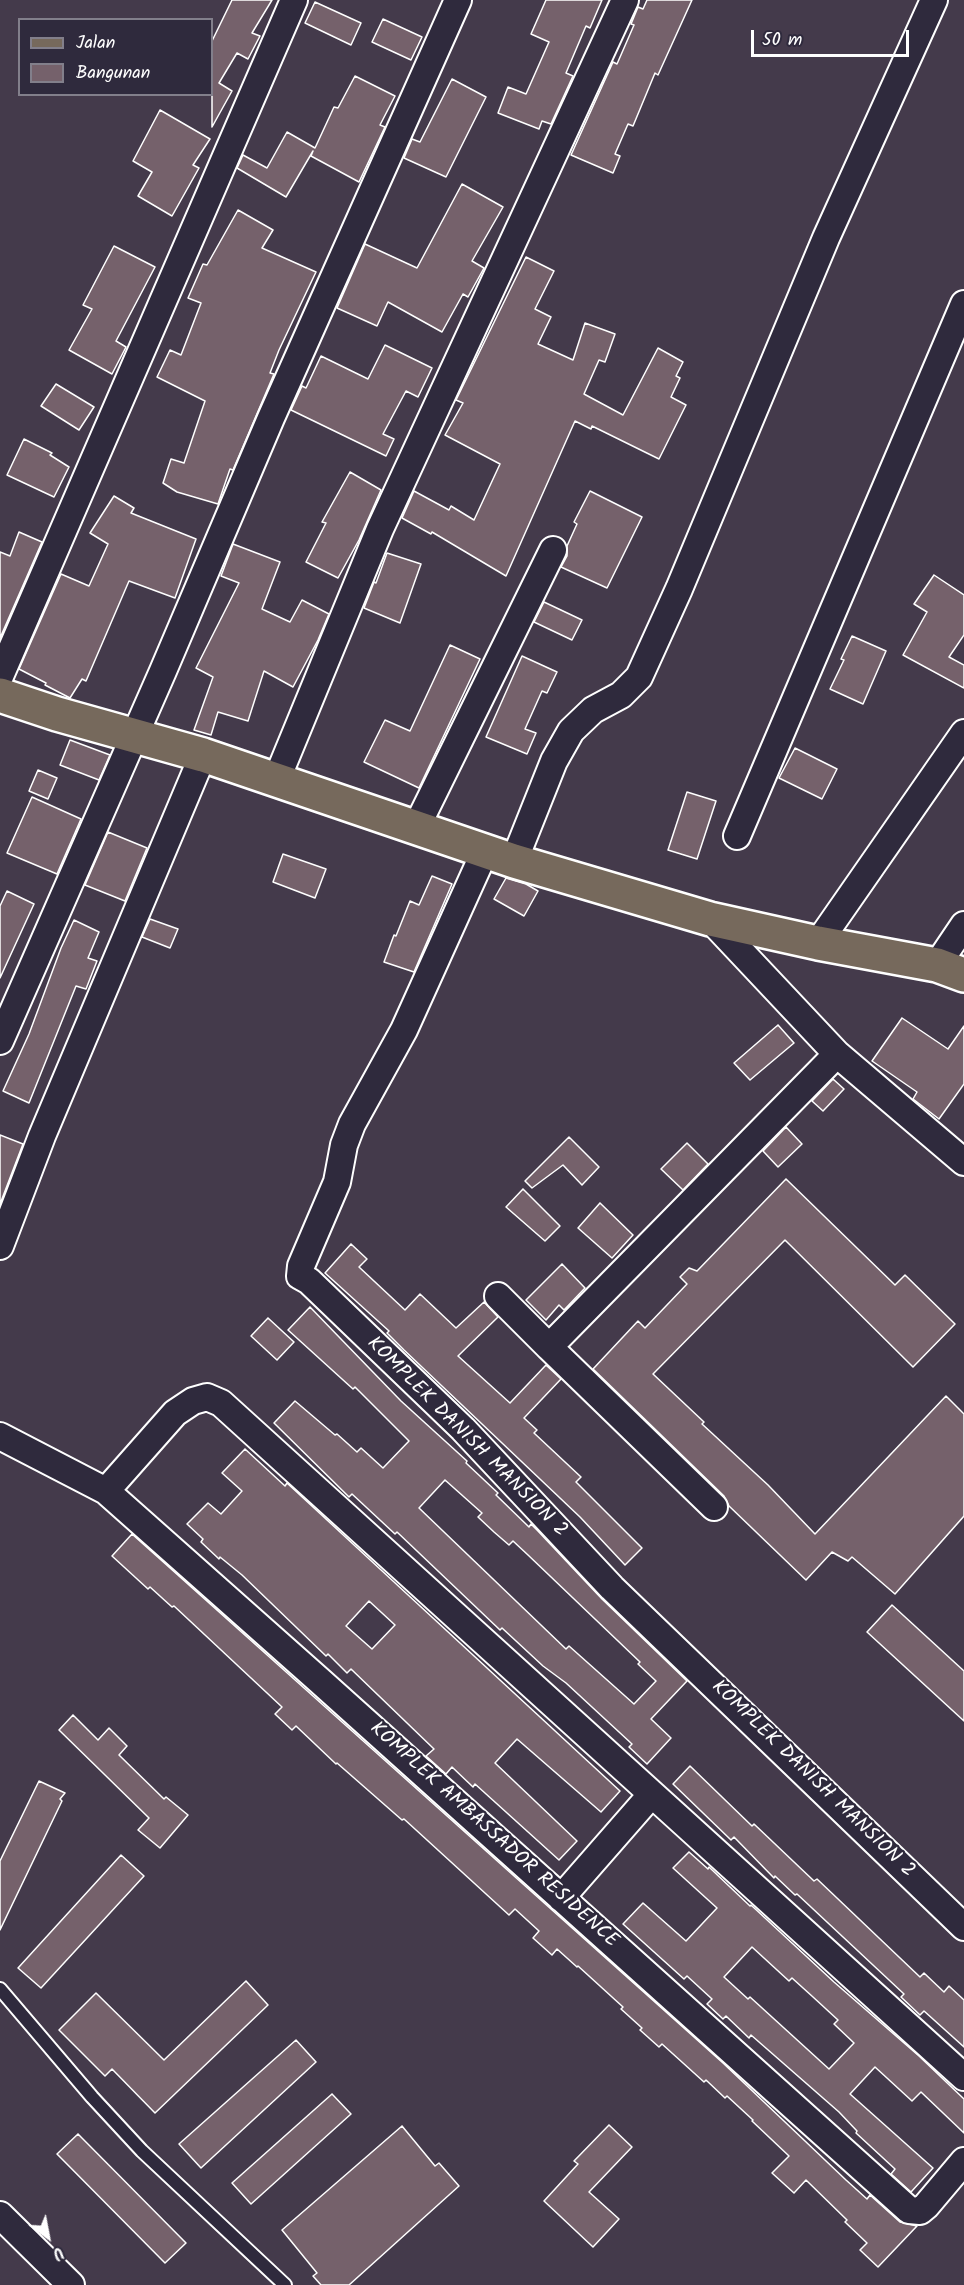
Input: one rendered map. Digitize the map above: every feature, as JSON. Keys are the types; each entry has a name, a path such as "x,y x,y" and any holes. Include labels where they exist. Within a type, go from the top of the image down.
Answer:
{"main road":[{"path":"0,695 204,755 500,856 710,919 950,970"}],"street":[{"path":"0,676 294,0"},
{"path":"0,1041 276,407 458,0"},
{"path":"276,781 380,529 625,0"},
{"path":"500,856 571,731 593,710 621,695 639,677 679,589 826,238 934,0"},
{"path":"738,836 964,304"},
{"path":"416,828 553,550"},
{"path":"818,943 964,733"},
{"path":"0,1246 42,1136 204,755"},
{"name":"KOMPLEK DANISH MANSION 2","path":"500,856 352,1124 344,1145 337,1182 301,1266 300,1276 315,1287 463,1429 612,1588 964,1927"},
{"path":"710,919 837,1054 964,1162"},
{"path":"950,970 964,925"},
{"path":"549,1347 837,1054"},
{"path":"498,1296 714,1507"},
{"path":"106,1491 175,1413 193,1401 207,1397 221,1403 964,2077"},
{"name":"KOMPLEK AMBASSADOR RESIDENCE","path":"0,1436 106,1491 909,2210 920,2211 926,2206 964,2161"},
{"path":"561,1898 651,1795"},
{"path":"0,2215 71,2285"}],"lane":[{"path":"0,1989 85,2089 142,2151 285,2285"}],"building":[{"path":"232,0 272,0 252,33 260,36 248,59 237,53 219,83 232,91 212,127 213,96 213,39"},
{"path":"546,0 602,0 590,28 586,26 566,73 573,76 551,124 542,121 539,129 498,113 508,87 526,94 549,42 531,34"},
{"path":"647,0 692,0 658,75 655,73 633,126 628,124 615,154 620,156 613,173 571,155 613,62 617,64 634,25 631,24 638,7 643,9"},
{"path":"315,2 361,23 351,45 305,23"},
{"path":"383,19 422,37 411,60 372,42"},
{"path":"355,76 395,96 380,125 385,127 359,182 311,156 313,151 286,197 237,168 243,155 267,168 287,132 315,148 334,107 338,108"},
{"path":"452,79 486,97 446,177 404,158 412,139 420,142"},
{"path":"160,110 210,139 193,165 199,168 172,216 138,196 152,172 133,161"},
{"path":"462,184 503,207 472,261 484,268 468,297 463,294 442,332 388,302 377,326 337,308 365,244 417,268"},
{"path":"238,210 273,230 262,248 316,272 279,350 270,373 274,374 233,470 230,469 218,504 177,492 163,483 171,459 184,463 205,401 157,377 170,350 181,355 201,303 188,298 203,264 207,265"},
{"path":"114,246 155,267 116,341 126,347 112,374 69,350 92,309 83,305"},
{"path":"526,257 554,271 535,309 551,317 538,344 573,360 585,323 615,334 605,362 599,360 584,394 623,415 658,348 683,362 676,376 680,378 671,397 686,405 659,459 592,426 591,429 575,421 506,576 432,532 431,534 402,518 414,491 449,510 451,506 474,520 500,464 445,435 463,403 456,400"},
{"path":"385,345 432,368 418,397 406,391 383,434 394,439 386,456 291,410 302,386 306,388 321,356 368,379"},
{"path":"56,384 94,407 79,430 41,406"},
{"path":"24,439 52,453 50,455 69,467 54,497 7,475"},
{"path":"350,472 381,490 359,540 338,578 306,562 326,523 322,522"},
{"path":"590,491 642,517 607,588 561,567 577,524 574,522"},
{"path":"114,496 134,508 131,513 196,539 175,598 129,581 86,681 82,679 70,698 19,669 61,574 89,586 108,544 90,533"},
{"path":"19,532 42,542 0,638 0,552 10,556"},
{"path":"233,544 280,562 262,609 290,622 302,600 329,614 293,687 264,671 248,721 218,712 211,735 194,730 213,677 196,668 239,583 221,576"},
{"path":"387,553 421,564 400,623 364,608"},
{"path":"934,575 964,595 964,635 949,657 964,665 964,688 903,655 927,612 914,604"},
{"path":"544,602 582,620 572,640 534,622"},
{"path":"852,636 886,651 863,704 830,689 844,660 841,659"},
{"path":"450,645 480,659 419,788 364,762 385,720 410,731"},
{"path":"522,656 557,672 547,693 542,691 525,729 536,733 527,754 486,737"},
{"path":"70,740 110,755 99,780 60,765"},
{"path":"795,748 837,769 822,799 779,778"},
{"path":"38,770 57,778 48,799 29,791"},
{"path":"687,792 716,801 697,859 668,850"},
{"path":"32,797 81,819 57,874 7,853"},
{"path":"108,832 147,848 125,901 85,885"},
{"path":"283,854 326,869 315,898 273,882"},
{"path":"432,876 452,884 414,972 384,962 410,901 419,905"},
{"path":"506,878 526,884 538,891 524,916 494,899"},
{"path":"7,891 34,904 0,978 0,906"},
{"path":"150,919 178,929 170,948 142,937"},
{"path":"74,920 99,932 88,958 97,961 86,989 76,986 29,1103 3,1091 29,1034 61,948"},
{"path":"902,1018 948,1049 964,1026 964,1084 939,1119 913,1099 917,1092 872,1061"},
{"path":"778,1025 794,1043 750,1080 734,1063"},
{"path":"833,1079 844,1089 823,1111 812,1101"},
{"path":"786,1127 802,1144 778,1167 763,1151"},
{"path":"0,1135 23,1144 0,1204"},
{"path":"569,1137 599,1167 582,1185 563,1165 532,1188 525,1181"},
{"path":"687,1143 708,1164 683,1190 661,1169"},
{"path":"786,1179 895,1285 905,1275 955,1324 913,1367 785,1240 653,1374 704,1422 702,1424 768,1485 815,1534 946,1396 964,1414 964,1516 895,1594 852,1557 848,1561 832,1552 806,1580 729,1506 724,1496 593,1369 638,1321 645,1328 687,1284 680,1277 689,1268 697,1271"},
{"path":"523,1189 560,1226 545,1241 506,1207"},
{"path":"600,1203 633,1235 612,1258 578,1228"},
{"path":"351,1244 367,1259 359,1267 405,1310 420,1294 456,1328 484,1302 498,1317 458,1356 510,1403 546,1365 561,1379 524,1418 537,1430 534,1433 581,1477 576,1482 642,1548 625,1565 580,1517 404,1350 387,1333 389,1331 325,1273"},
{"path":"562,1264 585,1288 564,1310 559,1305 546,1320 526,1300"},
{"path":"310,1307 401,1401 467,1461 466,1463 498,1493 496,1495 529,1527 531,1524 602,1599 687,1681 651,1719 671,1738 647,1764 629,1747 632,1744 566,1683 543,1666 502,1628 500,1630 397,1532 395,1534 352,1494 349,1497 274,1423 295,1401 357,1452 361,1448 383,1468 409,1441 355,1387 353,1389 288,1330","holes":["445,1480 482,1513 478,1517 509,1545 513,1541 640,1662 638,1664 656,1681 634,1704 569,1646 566,1649 419,1508"]},
{"path":"268,1318 294,1342 277,1360 251,1336"},
{"path":"245,1449 285,1486 287,1483 620,1791 601,1812 517,1739 495,1763 577,1841 559,1860 475,1784 473,1787 452,1767 446,1774 426,1756 434,1749 351,1669 347,1673 328,1654 326,1656 242,1575 220,1557 219,1559 201,1542 203,1539 187,1524 208,1503 221,1514 242,1491 222,1473","holes":["369,1601 395,1625 372,1649 346,1626"]},
{"path":"132,1534 723,2063 867,2199 870,2195 900,2222 917,2226 878,2267 860,2250 867,2243 806,2180 794,2193 772,2173 789,2156 753,2120 727,2096 725,2098 706,2080 704,2082 662,2044 659,2047 621,2009 623,2007 578,1966 557,1949 552,1955 533,1938 539,1931 515,1909 509,1915 404,1819 402,1820 336,1764 296,1726 292,1730 275,1714 282,1707 174,1606 172,1607 150,1587 148,1589 112,1556"},
{"path":"892,1605 964,1671 964,1721 867,1632"},
{"path":"73,1715 98,1740 109,1728 127,1746 119,1755 164,1799 166,1797 188,1815 160,1848 138,1830 149,1818 59,1730"},
{"path":"690,1766 752,1826 754,1824 814,1881 817,1879 920,1977 924,1973 944,1992 949,1986 964,2000 964,2047 924,2011 920,2015 901,1997 904,1994 797,1894 795,1895 775,1876 774,1878 734,1837 731,1840 673,1784"},
{"path":"39,1781 65,1793 60,1799 62,1801 0,1930 0,1861"},
{"path":"689,1852 708,1869 709,1867 964,2099 964,2133 921,2092 912,2101 875,2067 850,2094 933,2168 911,2192 891,2174 895,2169 856,2133 857,2131 839,2112 751,2035 749,2038 726,2016 723,2019 707,2004 712,1999 687,1976 684,1979 623,1924 643,1903 686,1941 717,1908 673,1868","holes":["752,1947 789,1981 792,1978 838,2020 834,2024 854,2043 829,2069 750,1997 748,1999 724,1977"]},
{"path":"121,1855 144,1876 41,1988 18,1968"},
{"path":"246,1981 268,2005 155,2113 112,2069 105,2076 59,2030 96,1993 164,2060"},
{"path":"296,2040 316,2062 201,2168 179,2144"},
{"path":"332,2094 351,2114 251,2204 232,2183"},
{"path":"609,2125 632,2147 589,2192 619,2219 593,2247 544,2201 578,2164 574,2161"},
{"path":"402,2126 435,2166 439,2163 459,2186 349,2285 321,2285 313,2276 317,2273 282,2230"},
{"path":"78,2134 186,2243 165,2263 57,2154"}]}
